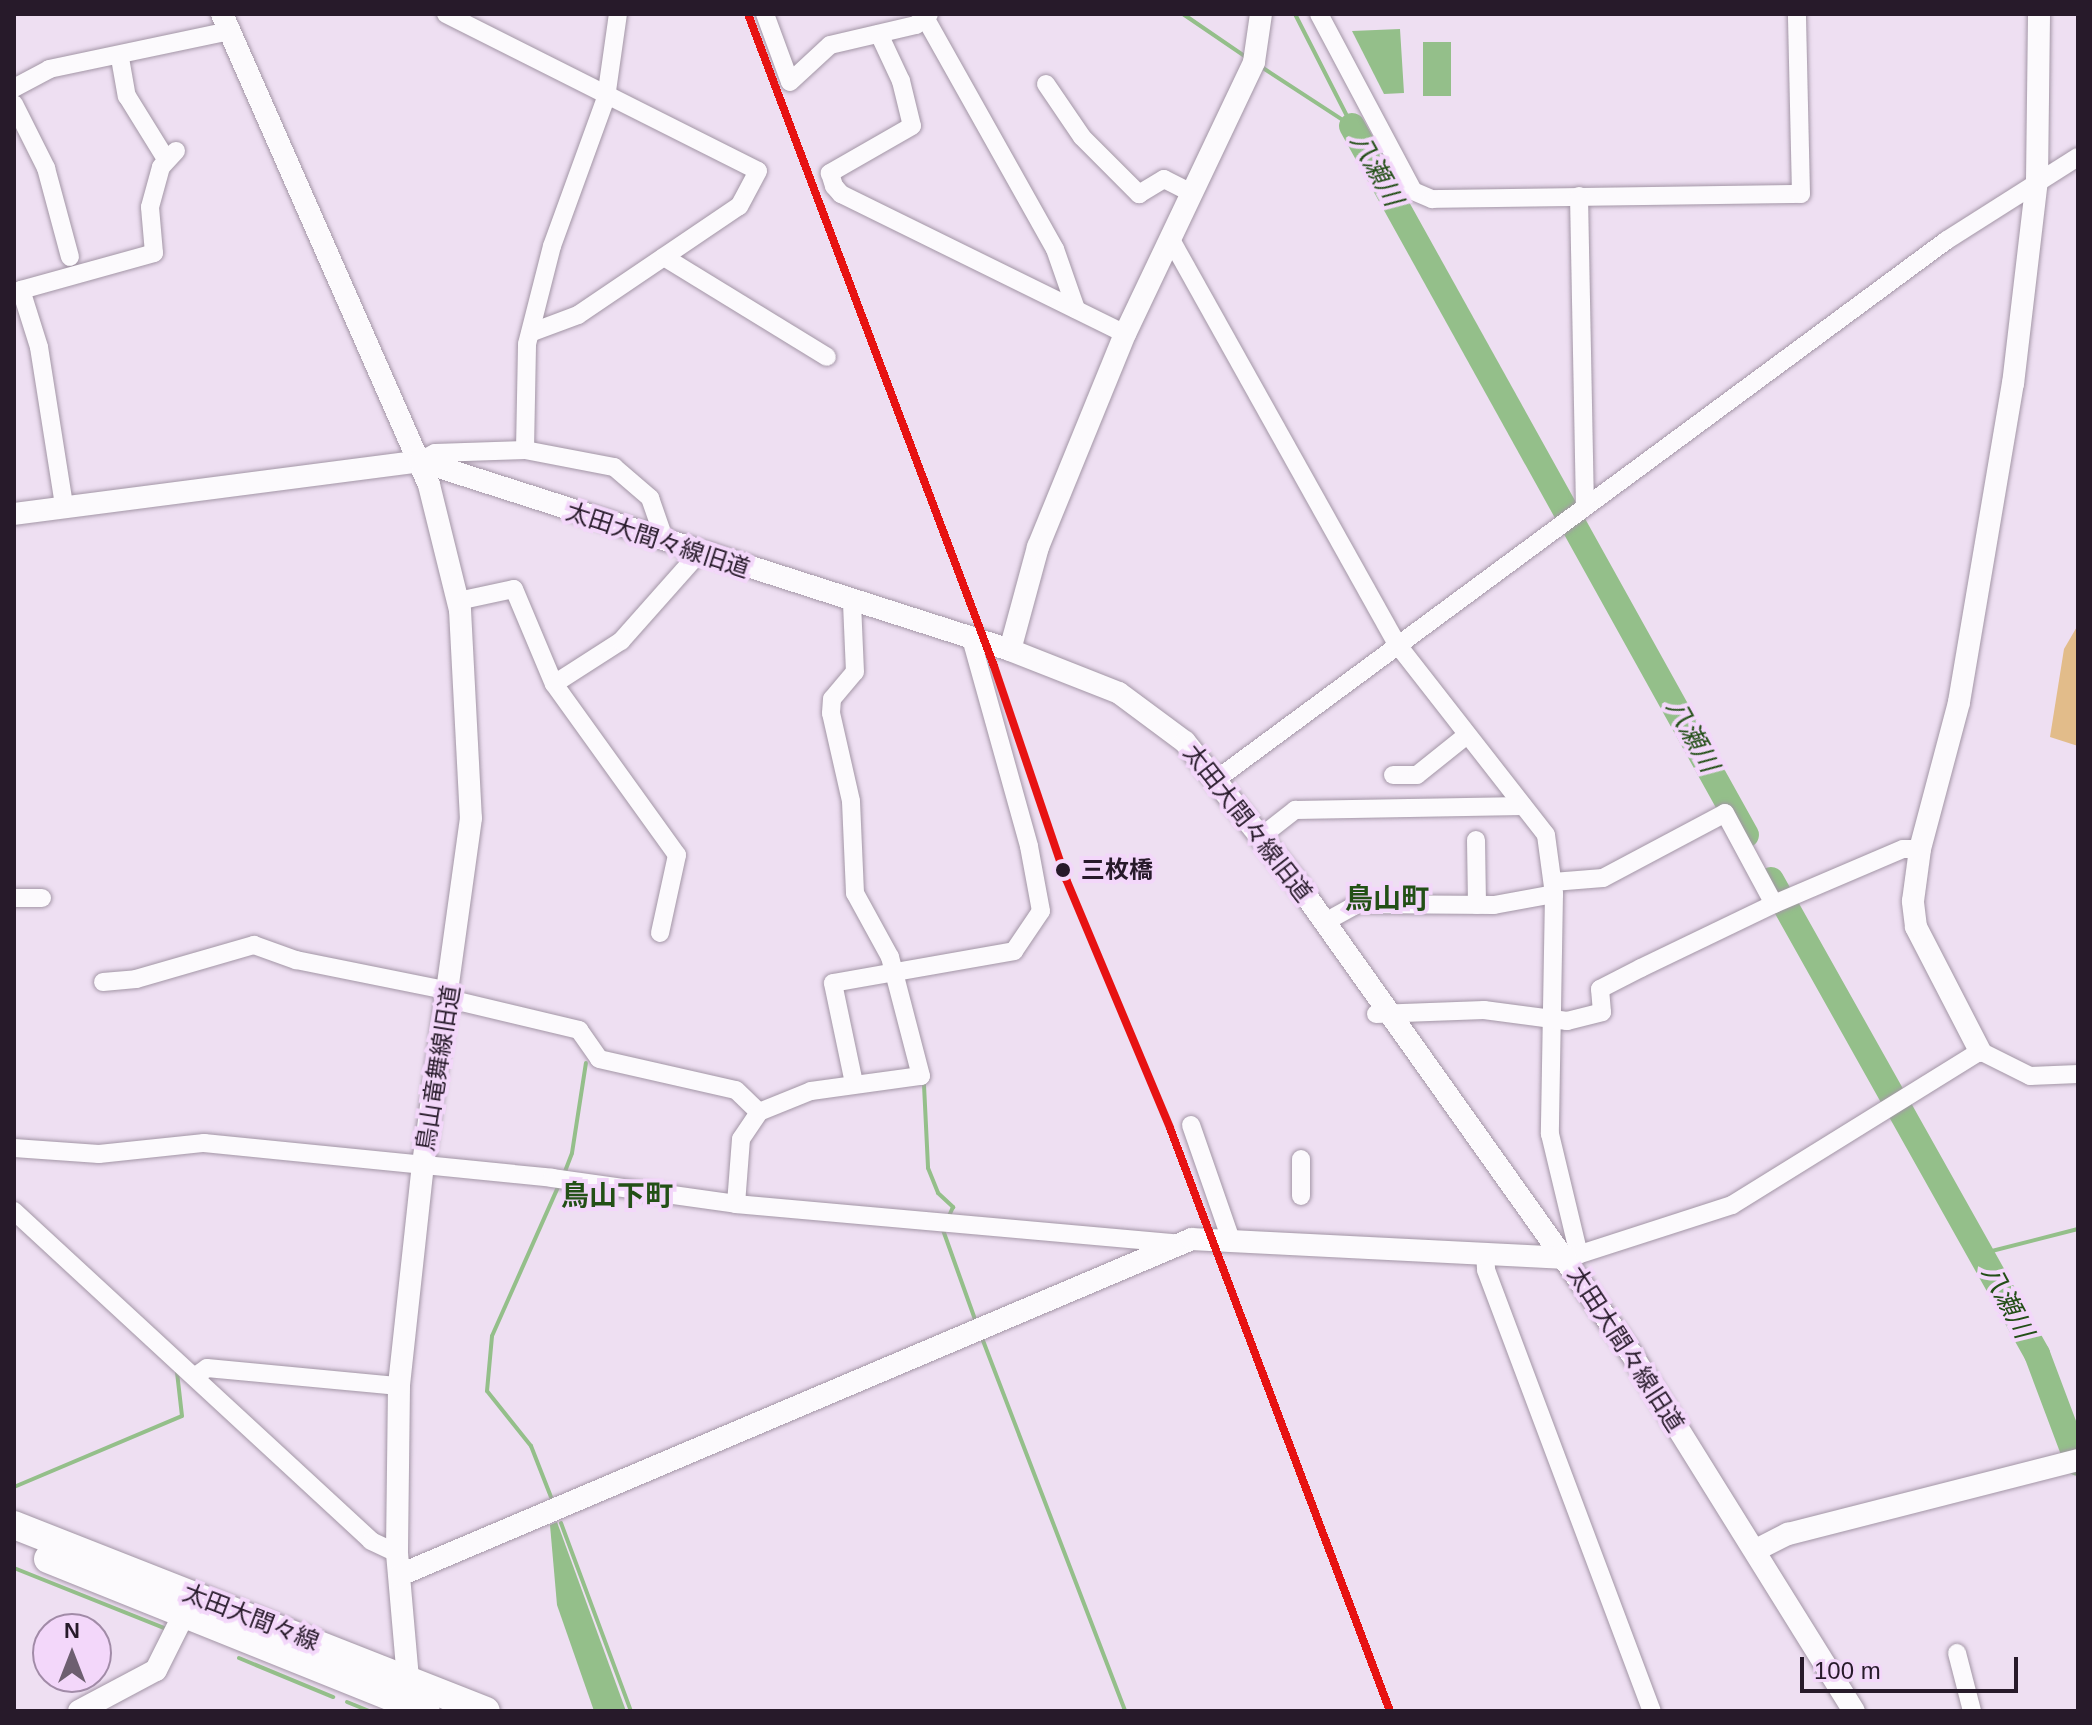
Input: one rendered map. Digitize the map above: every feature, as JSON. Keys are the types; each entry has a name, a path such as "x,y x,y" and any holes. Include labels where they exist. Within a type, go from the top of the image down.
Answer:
{"main road":[{"name":"太田大間々線","path":"14,1525 486,1711"},
{"name":"太田大間々線","path":"14,1545 426,1711"}],"street":[{"path":"525,450 530,333 561,217 606,98 618,14"},
{"path":"765,14 790,82 830,45 879,34 926,16 1055,249 1076,309"},
{"path":"1010,650 1038,547 1125,334 1254,62 1261,14"},
{"path":"1319,14 1420,197 1801,194 1797,14"},
{"path":"2039,14 2037,180 1994,507 1959,702 1920,849 1913,901 1916,927 1980,1051 2030,1076 2078,1074"},
{"path":"449,15 606,98 758,171 739,206 578,315 530,333"},
{"path":"14,88 36,73 120,58 226,23 420,461"},
{"path":"879,34 901,81 912,126 830,173 834,186 841,194 1125,334"},
{"path":"64,505 39,347 21,290 154,253 150,207 171,155 127,96 120,58"},
{"path":"1046,84 1082,137 1139,194 1164,179 1192,193"},
{"path":"14,104 46,168 70,257"},
{"path":"1217,779 1397,644 2037,180 2078,157"},
{"path":"1579,196 1582,509"},
{"path":"1170,238 1397,644 1546,835 1553,888 1550,1134 1573,1256"},
{"path":"664,257 827,357"},
{"path":"14,514 64,505 420,461 435,453 525,450 614,467 650,498 665,541"},
{"name":"太田大間々線旧道","path":"420,461 852,603 1010,650 1119,693 1185,742 1263,835 1325,922 1383,1014 1573,1256 1854,1711"},
{"name":"鳥山竜舞線旧道","path":"408,1679 398,1564 399,1386 423,1164 450,995 471,818 458,601 420,461"},
{"path":"554,684 621,641 700,552"},
{"path":"458,601 514,589 554,684 677,855 660,933"},
{"path":"736,1204 741,1139 759,1112 811,1091 921,1076 894,968 855,893 853,814 831,713 832,699 855,672 852,603"},
{"path":"854,1083 831,988 837,981 894,968 1014,951 1041,911 1029,846 971,638"},
{"path":"1393,775 1417,775 1467,735"},
{"path":"1263,835 1295,810 1523,806"},
{"path":"1325,922 1357,904 1477,905 1603,878 1725,813 1781,901"},
{"path":"1476,840 1477,905"},
{"path":"1383,1014 1484,1010 1550,1021 1602,1012 1600,989 1781,901 1907,847 1920,849"},
{"path":"14,898 42,898"},
{"path":"103,982 136,979 254,945 274,948 296,960 450,995 579,1030 599,1059 736,1090 759,1112"},
{"path":"14,1148 99,1154 204,1143 423,1164 736,1204 1176,1243 1231,1240 1573,1256 1732,1205 1980,1051"},
{"path":"1191,1125 1231,1240"},
{"path":"1301,1159 1301,1196"},
{"path":"14,1211 197,1375 398,1564 1176,1243"},
{"path":"1485,1254 1491,1284 1652,1711"},
{"path":"197,1375 207,1368 399,1386"},
{"path":"1756,1550 1788,1534 2072,1461"},
{"path":"79,1711 156,1670 184,1614"},
{"path":"1957,1653 1972,1711"}],"shaded area":[{"path":"1400,29 1404,93 1384,94 1352,31"},
{"path":"1423,42 1451,42 1451,96 1423,96"},
{"path":"2078,625 2078,746 2050,737 2064,649"},
{"path":"557,1522 626,1711 594,1711 557,1605 550,1525"}],"waterway":[{"path":"1183,14 1246,57"},
{"name":"八瀬川","path":"1295,14 1352,126"},
{"path":"1260,66 1352,126"},
{"name":"八瀬川","path":"1352,126 1746,835"},
{"name":"八瀬川","path":"1771,880 2037,1354 2078,1463"},
{"path":"564,1174 572,1153 586,1063"},
{"path":"924,1085 928,1168 938,1193 953,1207 948,1218"},
{"path":"551,1497 531,1446 487,1391 492,1336 559,1185"},
{"path":"1980,1254 2078,1229"},
{"path":"943,1230 976,1322"},
{"path":"982,1338 1125,1711"},
{"path":"14,1487 182,1416 177,1372"},
{"path":"561,1523 631,1711"},
{"path":"14,1568 164,1628"},
{"path":"239,1658 333,1697"},
{"path":"347,1702 369,1711"}],"transit line":[{"path":"748,14 994,666 1066,879 1170,1128 1390,1711"}],"place":[{"name":"三枚橋","path":"1063,870"}],"district":[{"name":"鳥山町","path":"1387,899"},
{"name":"鳥山下町","path":"617,1196"}]}
